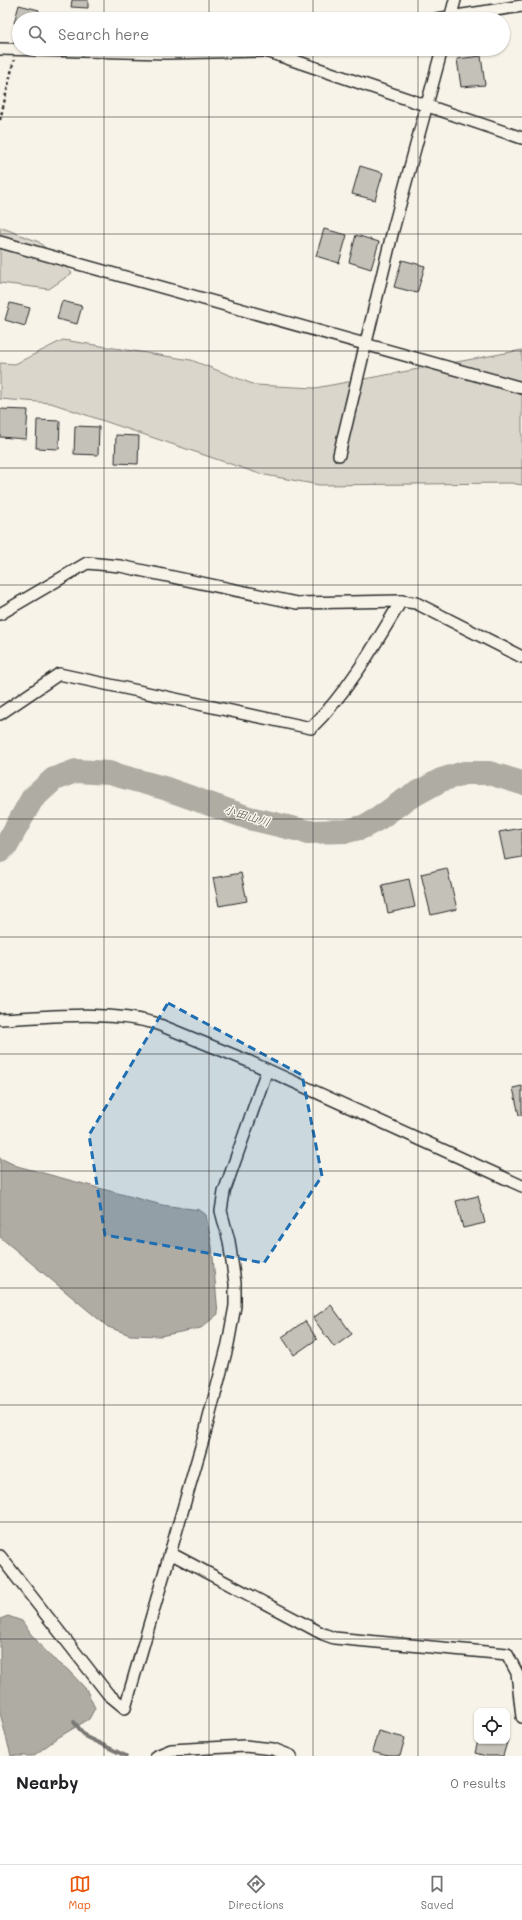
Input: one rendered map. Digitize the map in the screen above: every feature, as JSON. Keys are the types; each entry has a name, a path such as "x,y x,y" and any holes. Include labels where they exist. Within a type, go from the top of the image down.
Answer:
{"street":[{"path":"452,12 455,0"},
{"path":"486,12 522,6"},
{"path":"0,49 12,49"},
{"path":"287,56 427,107 522,138"},
{"path":"340,455 365,344 440,56"},
{"path":"0,242 522,388"},
{"path":"0,614 87,563 120,566 297,603 400,601 416,603 522,657"},
{"path":"0,714 59,674 311,728 325,714 376,644 400,601"},
{"path":"0,1019 79,1016 139,1018 162,1026 267,1070 522,1186"},
{"path":"0,1556 108,1694 125,1708 205,1433 228,1344 236,1306 235,1282 229,1240 221,1211 224,1192 267,1070"},
{"path":"170,1553 334,1638 507,1654 517,1673 522,1717"},
{"path":"156,1756 171,1750 245,1746 273,1749 291,1756"}],"path":[{"path":"0,120 15,56"}],"highlighted area":[{"path":"168,1003 302,1075 322,1176 264,1263 105,1235 89,1135"}],"shaded area":[{"path":"0,227 39,242 72,273 49,289 0,283"},
{"path":"63,340 191,360 255,385 315,388 522,350 522,485 511,483 319,485 260,474 51,403 0,399 0,363 15,364"},
{"path":"0,1158 17,1166 162,1205 200,1210 206,1215 212,1246 218,1314 201,1328 160,1336 130,1335 108,1327 0,1237"},
{"path":"8,1616 22,1621 30,1633 52,1658 67,1669 86,1689 95,1708 89,1719 59,1737 33,1756 11,1756 0,1713 0,1619"}],"building":[{"path":"72,0 88,0 88,8 71,7"},
{"path":"19,5 39,10 39,12 17,12"},
{"path":"481,56 485,85 461,87 457,59"},
{"path":"360,166 383,173 375,200 352,194"},
{"path":"324,229 347,235 339,263 316,256"},
{"path":"356,235 379,242 371,269 349,262"},
{"path":"402,260 425,266 417,293 394,287"},
{"path":"62,301 82,306 77,324 57,319"},
{"path":"10,303 30,308 25,326 5,320"},
{"path":"0,409 28,410 26,439 0,437"},
{"path":"37,420 60,421 59,449 36,448"},
{"path":"75,426 99,427 98,455 74,454"},
{"path":"116,435 139,436 138,464 115,463"},
{"path":"522,828 522,857 505,860 499,832"},
{"path":"447,868 457,909 431,915 421,874"},
{"path":"241,873 247,901 219,906 213,878"},
{"path":"409,879 415,907 388,913 382,885"},
{"path":"522,1086 522,1115 519,1115 513,1088"},
{"path":"478,1196 485,1223 463,1228 456,1201"},
{"path":"331,1305 352,1334 334,1347 313,1318"},
{"path":"305,1321 317,1339 294,1355 282,1337"},
{"path":"378,1731 405,1738 400,1756 388,1756 372,1752"},
{"path":"477,1744 507,1744 503,1756 486,1756 475,1753"}],"waterway":[{"name":"小田山川","path":"0,851 7,844 32,799 54,779 76,771 109,773 164,788 249,818 308,832 347,831 363,827 378,819 403,801 441,780 464,773 489,773 522,783"},
{"path":"74,1722 86,1737 126,1756"}]}
